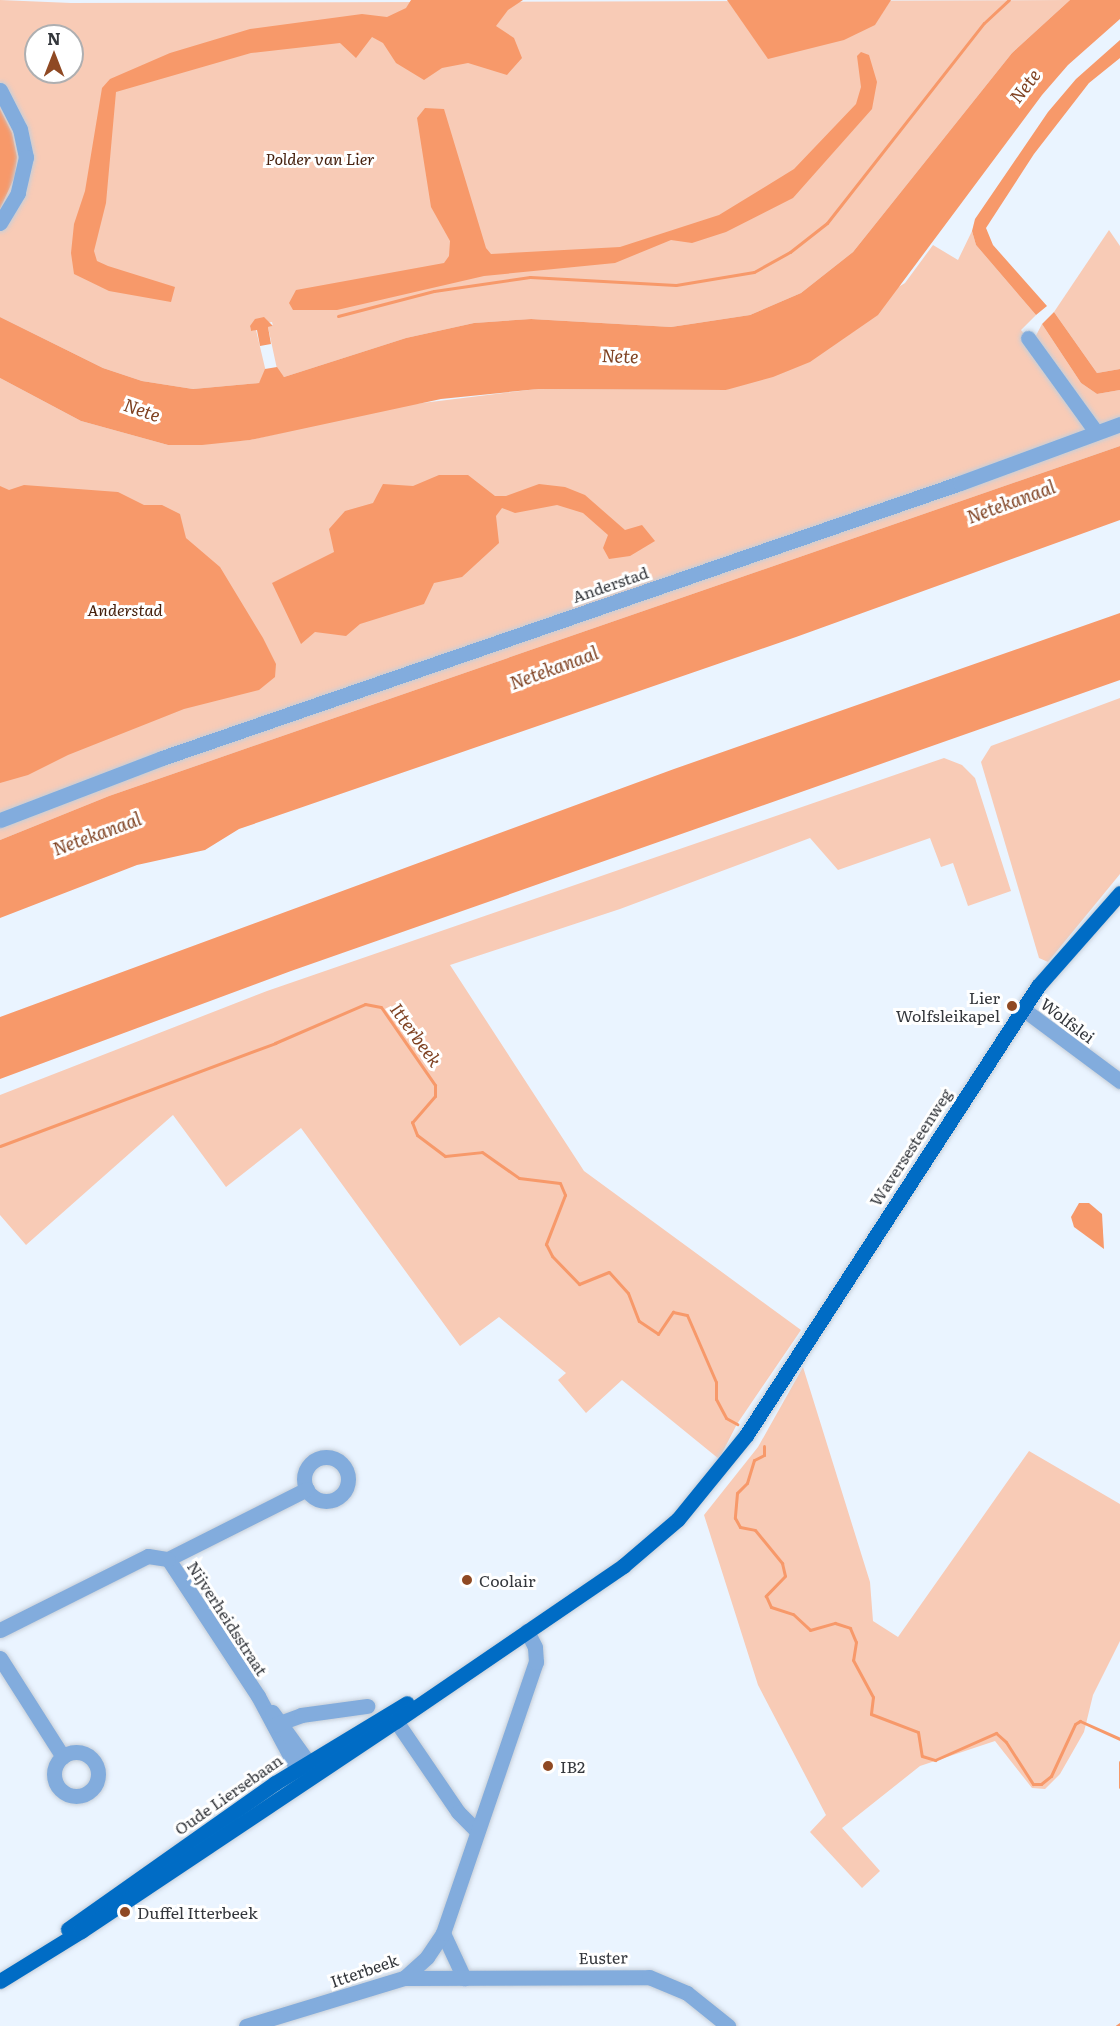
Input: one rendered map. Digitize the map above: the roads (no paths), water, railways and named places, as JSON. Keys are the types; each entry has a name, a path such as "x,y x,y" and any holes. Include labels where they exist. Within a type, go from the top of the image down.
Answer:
{"main road":[{"name":"Waversesteenweg","path":"747,1434 1023,1009 1120,893"},
{"name":"Oude Liersebaan","path":"0,1981 81,1931 313,1777 657,1540 699,1497 747,1434"},
{"name":"Oude Liersebaan","path":"24,1965 107,1898 302,1765 466,1672"}],"street":[{"path":"0,90 20,129 26,157 18,193 0,223"},
{"path":"1028,338 1096,432"},
{"name":"Anderstad","path":"0,820 172,754 960,483 1120,424"},
{"name":"Wolfslei","path":"1023,1009 1120,1081"},
{"name":"Nijverheidsstraat","path":"0,1630 148,1556 168,1559 307,1489"},
{"name":"Nijverheidsstraat","path":"168,1559 302,1765 313,1777"},
{"name":"Itterbeek","path":"246,2026 404,1978 427,1957 443,1933 536,1662 535,1647 527,1631"},
{"path":"0,1658 63,1757"},
{"path":"276,1723 367,1706"},
{"path":"396,1721 458,1812 477,1831"},
{"path":"443,1933 464,1978"},
{"name":"Euster","path":"404,1978 649,1977 687,1993 728,2026"}],"water":[{"path":"411,0 523,0 508,10 496,26 514,38 522,58 507,75 468,63 442,68 424,80 396,63 383,43 372,37 356,58 340,43 251,53 116,92 106,203 94,251 97,261 175,287 171,302 109,291 74,274 71,253 74,224 85,191 102,88 110,79 170,53 250,29 362,14 387,17 406,8"},
{"path":"727,0 891,0 875,25 844,40 768,59"},
{"name":"Nete","path":"1070,0 1120,0 1120,19 1068,65 1042,95 878,315 810,362 773,377 726,390 538,389 441,399 250,440 202,445 168,445 81,421 0,378 0,317 103,368 142,381 193,389 259,383 265,369 277,367 284,377 406,338 474,323 531,319 671,327 750,315 801,293 853,252 1012,53"},
{"path":"1120,40 1120,58 1089,83 1034,154 986,228 993,245 1047,306 1036,315 976,245 972,231 975,219 1048,112 1076,79"},
{"path":"861,52 869,55 877,82 872,109 793,198 726,232 692,243 671,240 615,263 484,276 337,310 293,310 289,303 296,290 444,263 449,256 450,241 431,207 417,118 425,108 444,109 486,248 491,254 620,247 719,215 794,169 856,104 861,87 857,56"},
{"path":"0,109 12,133 17,157 15,176 0,209"},
{"path":"1054,312 1097,373 1120,369 1120,390 1097,394 1081,383 1042,324"},
{"path":"264,317 273,326 268,327 271,344 260,346 257,330 251,331 250,326 255,319"},
{"name":"Netekanaal","path":"1120,446 1120,520 796,637 239,829 205,850 137,865 0,918 0,840 109,796"},
{"path":"439,475 468,475 495,496 506,496 539,484 565,487 585,495 625,530 642,525 655,541 630,556 609,559 603,548 608,535 583,513 557,505 515,513 502,508 496,516 499,543 462,577 434,583 424,604 360,624 346,636 315,632 301,644 272,583 334,552 329,529 345,511 373,503 383,484 413,486"},
{"path":"24,485 118,492 144,505 162,505 180,514 186,538 220,567 263,638 276,664 275,677 259,690 184,709 68,755 28,775 0,783 0,486 9,490"},
{"path":"1120,613 1120,680 291,971 0,1079 0,1017 674,769"},
{"path":"1079,1203 1089,1203 1102,1214 1104,1249 1074,1227 1071,1217"}],"waterway":[{"path":"338,316 434,291 530,277 676,285 754,272 790,252 827,223 984,23 1009,0"},
{"name":"Itterbeek","path":"0,1146 275,1043 365,1004 381,1007 435,1085 435,1096 412,1122 417,1135 445,1156 482,1152 519,1178 560,1183 565,1195 546,1244 552,1256 579,1284 609,1272 628,1293 639,1321 658,1334 673,1312 687,1315 716,1382 716,1399 726,1418 737,1424"},
{"name":"Itterbeek","path":"764,1446 764,1455 754,1460 747,1483 737,1493 735,1518 740,1527 755,1530 782,1563 785,1576 766,1596 771,1607 793,1614 810,1630 835,1623 850,1628 856,1642 853,1660 873,1697 871,1714 918,1732 922,1756 935,1760 996,1733 1006,1742 1033,1784 1041,1784 1051,1776 1075,1724 1080,1721 1120,1739"},
{"name":"Itterbeek","path":"1120,1762 1120,1787"}],"place":[{"name":"Lier Wolfsleikapel","path":"1012,1006"},
{"name":"Coolair","path":"467,1580"},
{"name":"IB2","path":"548,1766"},
{"name":"Duffel Itterbeek","path":"125,1912"}],"park label":[{"name":"Polder van Lier","path":"320,158"}]}
